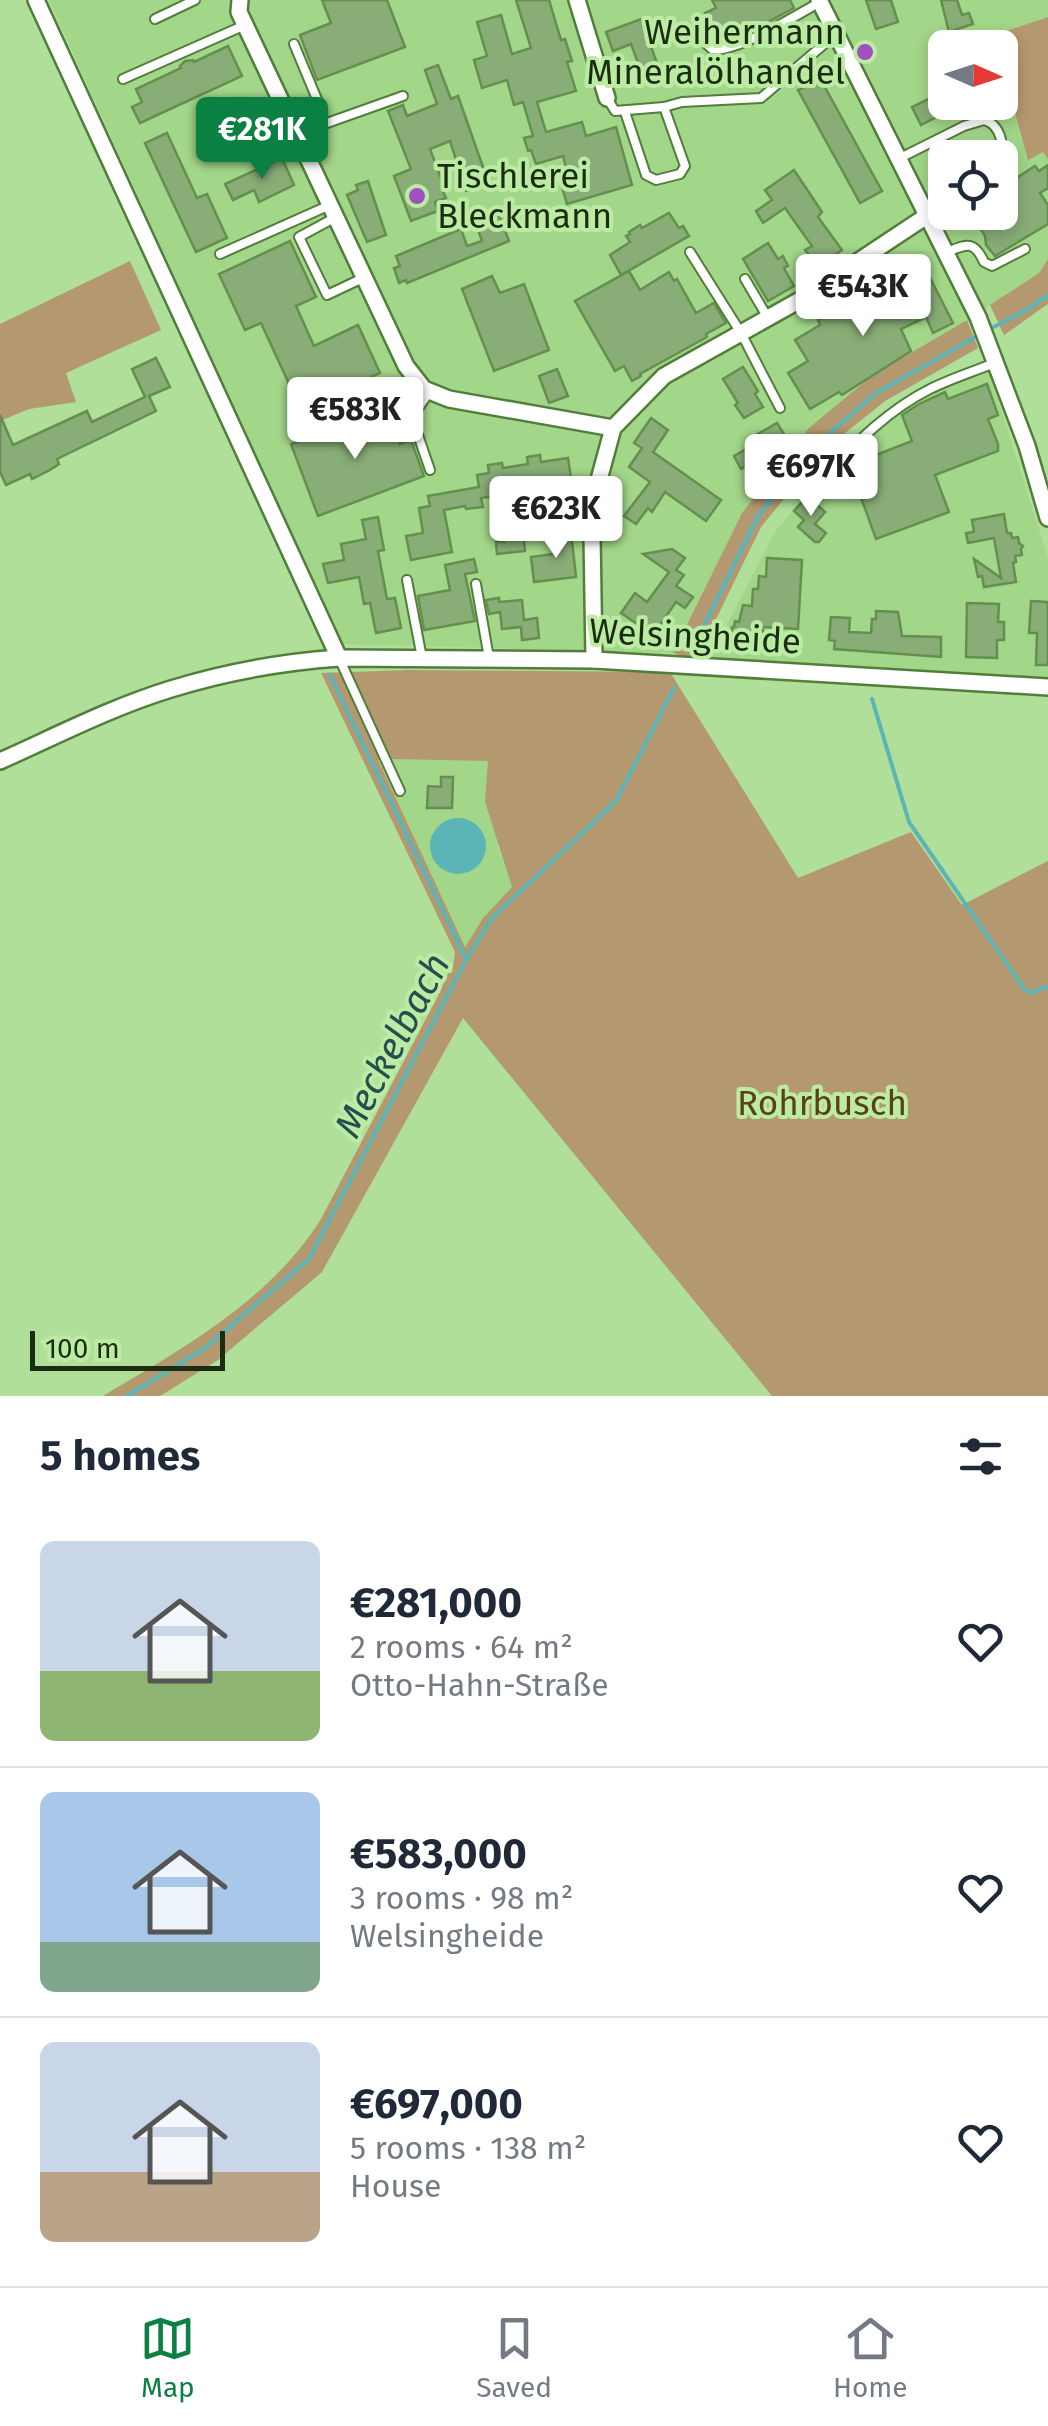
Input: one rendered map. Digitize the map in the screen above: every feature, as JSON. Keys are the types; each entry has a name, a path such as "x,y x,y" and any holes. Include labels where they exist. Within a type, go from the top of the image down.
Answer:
{"street":[{"path":"36,0 338,658"},
{"path":"240,0 239,12 364,278 406,366 424,389 449,399 613,428"},
{"path":"576,0 607,98"},
{"path":"594,660 592,535 597,488 613,428 664,376 800,300 928,215 820,1"},
{"path":"936,230 997,362 1042,479 1048,518"},
{"name":"Welsingheide","path":"0,761 170,690 258,668 338,658 594,660 1048,687"}],"lane":[{"path":"154,20 195,0"},
{"path":"697,35 712,49 726,50 820,1"},
{"path":"122,79 245,25"},
{"path":"607,98 615,111 625,112 682,102 761,98 836,34"},
{"path":"288,116 318,104 294,44"},
{"path":"296,134 403,96"},
{"path":"625,112 646,175 656,180 684,170 664,107"},
{"path":"936,140 984,120 990,122 1000,140"},
{"path":"899,158 928,144"},
{"path":"220,254 333,211"},
{"path":"333,211 299,236 327,294 364,278"},
{"path":"947,252 965,245 974,247 984,262 992,266 1025,248"},
{"path":"690,252 741,333 780,408"},
{"path":"744,279 768,318"},
{"path":"826,474 904,405 930,389 997,362"},
{"path":"408,422 430,392"},
{"path":"337,422 390,400 418,436 430,470"},
{"path":"407,580 422,658"},
{"path":"476,584 489,660"},
{"path":"338,658 400,791"}],"shaded area":[{"path":"49,0 1048,0 1048,17 1009,30 928,30 928,120 1017,120 1028,159 1043,152 1048,159 1048,259 1039,273 873,375 742,513 673,653 341,644"},
{"path":"986,362 1048,558 1048,682 709,659 775,532 833,462 892,413"},
{"path":"377,760 488,761 498,847 512,887 483,918 464,948"}],"green space":[{"path":"1048,17 1048,159 1043,152 1028,160 1017,120 1018,30 1009,30"},
{"path":"1048,259 1048,304 1004,335 990,305 1039,273"},
{"path":"130,261 161,330 66,373 76,402 29,409 0,421 0,324"},
{"path":"967,320 978,348 885,401 824,450 761,527 696,660 673,653 742,513 809,428 873,375"},
{"name":"Rohrbusch","path":"670,672 798,878 911,832 962,905 1048,861 1048,1396 772,1396 463,1018 322,1272 218,1360 160,1396 103,1396 223,1320 277,1274 300,1248 321,1219 448,973 452,973 455,952 321,673","holes":["378,760 488,761 485,802 512,887 483,918 465,947"]}],"water":[{"path":"458,818 478,826 486,846 478,866 458,874 438,866 430,846 438,826"}],"building":[{"path":"322,0 387,0 405,47 317,80 300,35 331,23"},
{"path":"516,0 549,0 572,61 567,62 576,91 537,102 546,132 582,122 586,136 616,127 632,185 567,204 561,184 570,182 563,156 536,164 524,138 533,136 523,102 514,105 507,80 482,88 474,60 487,56 477,22 501,15 512,54 531,48"},
{"path":"712,0 790,0 794,8 747,33 720,41 705,13 716,8"},
{"path":"866,0 891,0 898,22 876,29"},
{"path":"941,0 957,0 962,15 969,13 973,24 948,30"},
{"path":"641,19 661,74 638,82 635,73 641,71 631,44 613,51 606,32"},
{"path":"228,46 242,76 140,123 132,107 142,102 136,89 181,68 185,61 194,62"},
{"path":"438,65 451,99 458,96 489,184 466,191 450,141 430,149 446,198 435,202 438,211 411,221 394,176 411,169 388,111 403,105 407,116 437,104 425,70"},
{"path":"821,80 882,191 860,203 798,90"},
{"path":"240,98 255,132 232,138 219,107"},
{"path":"928,99 931,120 921,125 912,107"},
{"path":"167,133 197,198 207,194 227,238 196,252 145,143"},
{"path":"282,158 294,185 259,202 254,190 233,200 225,184"},
{"path":"1048,165 1048,188 1040,193 1048,205 1048,224 995,256 981,230 1018,230 1018,177 1035,166 1039,171"},
{"path":"794,170 822,212 818,217 842,250 818,267 805,250 812,246 785,208 763,223 756,211 772,200 765,190"},
{"path":"368,181 386,235 367,242 347,195 358,190 356,185"},
{"path":"669,213 689,236 621,275 610,255 630,242 626,236 629,232"},
{"path":"499,215 509,241 399,283 394,268 400,266 396,256 461,229 467,246 482,241 476,224"},
{"path":"290,241 316,297 296,306 314,346 358,325 380,373 336,393 331,382 296,399 261,323 245,330 219,274"},
{"path":"768,243 778,259 783,256 788,266 784,268 794,286 768,301 743,259"},
{"path":"923,264 953,323 933,333 926,317 901,329 911,351 842,395 839,392 810,409 788,373 808,361 795,340 820,325 818,320 878,284 893,313 918,301 904,273"},
{"path":"629,271 640,290 669,272 696,313 714,303 726,323 632,381 624,366 615,371 575,301"},
{"path":"492,276 500,293 524,284 549,350 494,371 462,289"},
{"path":"156,358 170,387 149,396 156,411 57,459 59,464 32,479 30,474 6,485 0,472 0,415 13,445 87,411 92,422 145,397 132,369"},
{"path":"743,367 763,407 744,418 723,379"},
{"path":"557,369 568,396 549,403 539,376"},
{"path":"987,384 998,415 988,419 998,451 935,475 949,512 876,539 859,492 868,489 858,462 912,441 902,415 919,404 945,392 948,399"},
{"path":"387,409 400,444 411,440 424,476 318,516 291,444"},
{"path":"651,418 668,430 653,452 721,500 706,521 665,492 652,512 648,508 636,524 624,516 650,482 629,467 642,448 634,443"},
{"path":"777,423 787,439 741,469 734,456 760,441 756,435"},
{"path":"540,455 541,462 568,458 574,498 520,506 525,551 497,554 496,542 504,542 502,524 507,523 503,495 481,498 483,507 444,510 452,552 411,560 406,536 423,533 419,508 430,506 428,496 479,487 477,475 489,473 488,465 502,463 503,468 528,464 527,457"},
{"path":"807,496 825,512 815,524 826,533 819,542 798,527 804,520 794,511"},
{"path":"1004,514 1007,533 1018,537 1023,546 1022,555 1015,556 1013,563 1016,582 984,587 974,559 1001,578 994,538 968,543 966,533 974,532 972,520"},
{"path":"378,517 384,550 378,551 387,599 395,598 401,628 376,633 370,603 364,604 359,577 328,583 323,564 344,560 341,544 366,539 362,520"},
{"path":"571,532 576,577 534,582 531,557 553,554 551,535"},
{"path":"672,549 685,558 676,570 684,575 676,586 693,597 685,608 676,602 653,635 621,613 635,593 647,602 669,572 643,554"},
{"path":"767,558 802,560 798,629 763,627 762,641 731,639 732,627 735,621 739,622 743,605 752,606 759,576 766,577"},
{"path":"474,559 477,572 465,574 475,621 424,630 418,596 450,590 445,565"},
{"path":"499,598 499,602 522,600 524,620 537,618 539,638 522,640 521,627 502,629 500,612 489,614 486,600"},
{"path":"1031,601 1048,602 1048,665 1036,665 1037,633 1029,633"},
{"path":"967,603 999,604 998,622 1004,622 1004,640 997,640 997,658 966,657"},
{"path":"876,611 898,612 902,636 941,637 941,657 834,649 835,641 829,640 831,617 850,618 849,632 871,633"},
{"path":"441,777 453,777 452,808 427,808 428,786 441,787"}],"waterway":[{"name":"Meckelbach","path":"988,330 1048,295"},
{"name":"Meckelbach","path":"691,652 758,516 815,446 876,393 979,335"},
{"path":"330,675 466,959"},
{"name":"Meckelbach","path":"127,1396 205,1348 309,1259 491,919 616,801 674,688"},
{"path":"872,699 909,822 1024,989 1031,993 1048,986"}],"place":[{"name":"Weihermann Mineralölhandel","path":"865,52"},
{"name":"Tischlerei Bleckmann","path":"417,196"}]}
